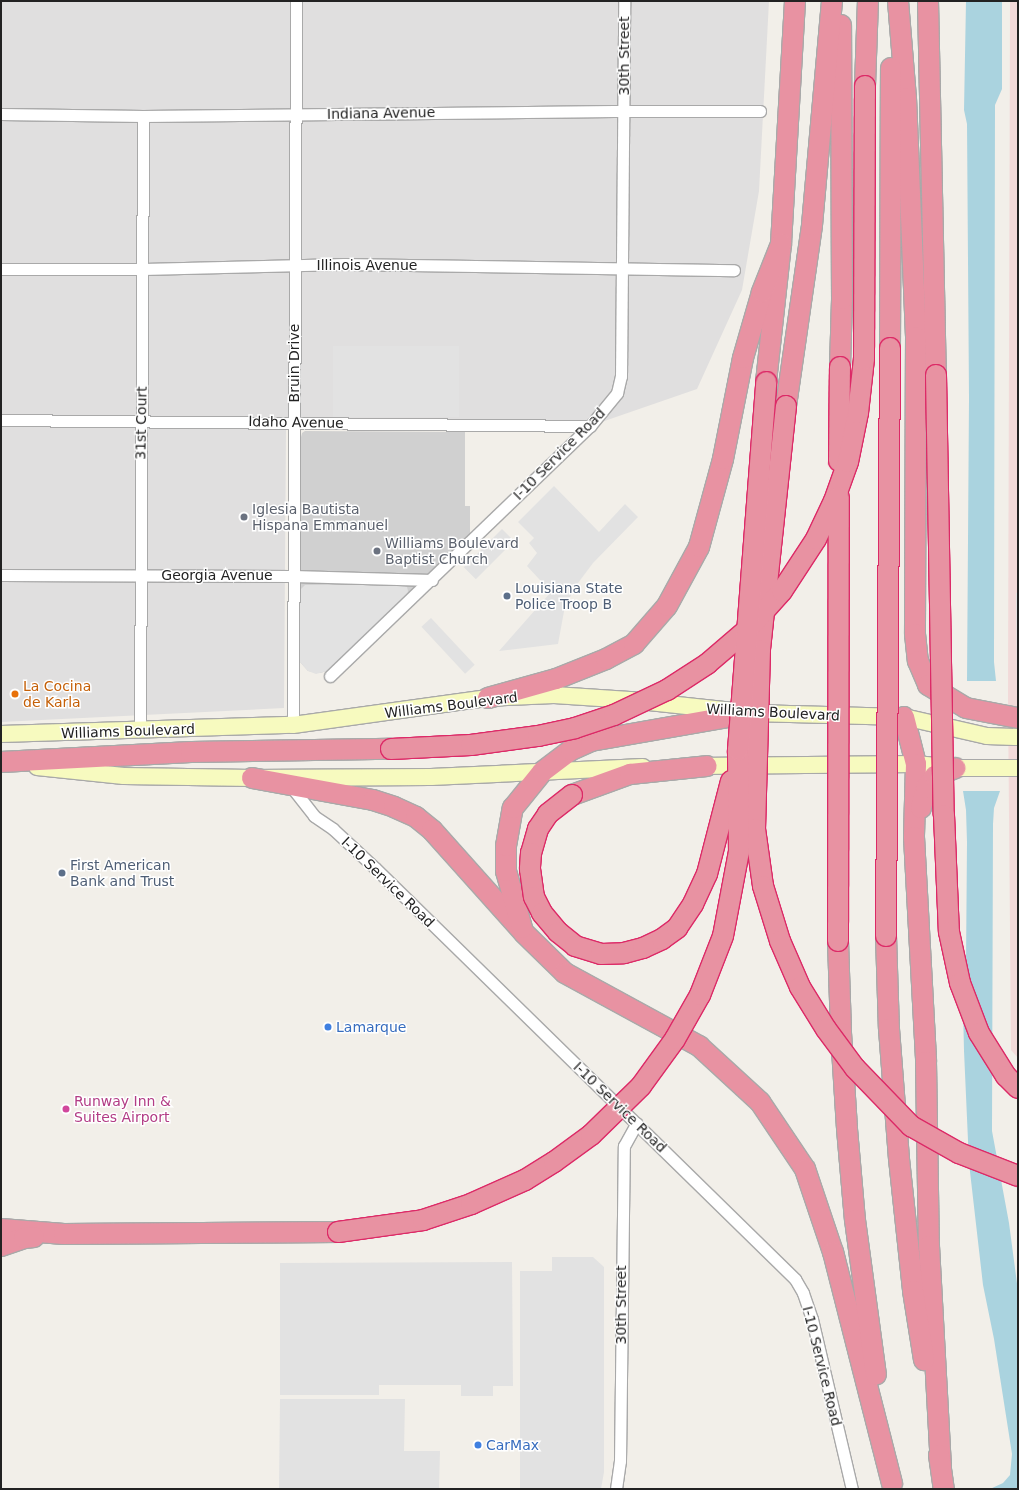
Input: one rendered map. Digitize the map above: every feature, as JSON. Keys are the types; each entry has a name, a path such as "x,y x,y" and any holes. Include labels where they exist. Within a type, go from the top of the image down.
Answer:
{"highway":[{"path":"1,1229 64,1234 338,1232 423,1220 471,1204 525,1180 591,1134 641,1086 675,1039 700,995 723,936 739,851 738,750 766,382 781,244 794,1"},
{"path":"832,1 812,225 786,406 760,650 755,829 763,886 780,941 800,987 826,1030 856,1068 910,1126 959,1153 1018,1176"},
{"path":"841,1 842,299 840,367 838,941 841,1041 854,1205 867,1316 893,1486"},
{"path":"1,763 191,752 471,745 538,736 575,728 614,715 667,690 707,664 748,630 782,591 816,539 834,501 848,462 858,412 864,359 865,86 868,1"},
{"path":"892,1 886,936 889,1029 899,1159 913,1290 944,1489"},
{"path":"898,1 906,98 916,337 915,634 918,661 928,685 966,708 1018,718"},
{"path":"928,1 944,815 949,932 960,983 979,1033 1006,1076 1018,1088"},
{"path":"488,698 556,679 606,659 634,644 667,606 699,547 723,459 743,358 762,292 781,244"},
{"path":"524,934 506,871 506,846 513,808 542,772 571,750 591,741 752,713"},
{"path":"904,717 916,764 914,837 926,1062 929,1246 941,1468"},
{"path":"707,766 630,774 572,794 558,804 548,814 538,829 531,853 530,869 534,897 542,913 558,932 575,946 601,954 624,953 643,948 662,940 678,928 693,904 711,859 738,750"},
{"path":"914,837 926,788 935,776 956,768"},
{"path":"252,778 373,800 394,807 416,817 432,830 524,934 565,973 699,1046 760,1102 806,1169 833,1252 893,1486"},
{"path":"1,1246 24,1238 64,1234"}],"main road":[{"name":"Williams Boulevard","path":"1,734 293,725 488,698 554,696 630,700 752,713 904,717 988,736 1018,737"},
{"path":"1,763 124,776 252,778 431,777 542,772 609,767 916,764 956,768 1018,768"}],"street":[{"name":"Bruin Drive","path":"293,725 293,422 296,1"},
{"name":"30th Street","path":"624,1 624,111"},
{"name":"I-10 Service Road","path":"330,676 432,580 590,426 617,393 621,376 624,111"},
{"name":"Indiana Avenue","path":"1,114 143,116 760,111"},
{"name":"31st Court","path":"140,730 143,116"},
{"name":"Illinois Avenue","path":"1,270 143,269 344,264 734,270"},
{"name":"Idaho Avenue","path":"1,420 141,420 590,426"},
{"name":"Georgia Avenue","path":"1,575 293,576 432,580"},
{"name":"I-10 Service Road","path":"290,784 314,816 333,829 374,868 637,1123 790,1274 803,1293 812,1319 852,1489"},
{"name":"30th Street","path":"616,1489 619,1470 624,1146 637,1123"}],"shaded area":[{"path":"1,1 769,1 759,191 742,290 697,389 590,426 286,430 284,708 1,722"},
{"path":"1010,1 1018,1 1018,1058 1011,1050 1008,697"},
{"path":"333,346 459,346 459,417 333,417"},
{"name":"Williams Boulevard Baptist Church","path":"305,431 465,432 465,506 470,506 470,535 327,671 320,673 308,671 300,662 301,437 302,433"},
{"path":"554,486 599,532 625,504 638,517 593,563 578,583 565,606 558,644 499,651 551,592 527,566 537,553 529,543 534,538 518,522"},
{"path":"502,529 514,541 476,579 464,567"},
{"path":"305,585 403,585 407,587 408,591 407,596 327,671 316,674 308,671 300,662 300,590"},
{"path":"1016,593 1018,593 1018,698 1017,698"},
{"path":"431,618 475,665 465,674 421,627"},
{"path":"552,1257 593,1257 604,1267 604,1472 601,1489 520,1489 520,1271 552,1271"},
{"path":"512,1262 513,1386 493,1386 493,1396 461,1396 461,1385 379,1385 379,1395 280,1395 280,1263"},
{"path":"280,1399 405,1399 404,1451 440,1451 439,1489 279,1489"}],"water":[{"path":"966,1 1002,1 1002,89 995,105 994,662 996,681 967,681 969,398 967,124 964,110"},
{"path":"963,791 1000,791 994,808 993,824 992,1131 1009,1223 1018,1291 1018,1489 990,1489 1003,1483 1010,1475 1012,1454 994,1339 983,1285 969,1163 963,1007 966,964 967,842 966,810"}],"place":[{"name":"Iglesia Bautista Hispana Emmanuel","path":"244,517"},
{"name":"Williams Boulevard Baptist Church","path":"377,551"},
{"name":"Louisiana State Police Troop B","path":"507,596"},
{"name":"La Cocina de Karla","path":"15,694"},
{"name":"First American Bank and Trust","path":"62,873"},
{"name":"Lamarque","path":"328,1027"},
{"name":"Runway Inn & Suites Airport","path":"66,1109"},
{"name":"CarMax","path":"478,1445"}]}
